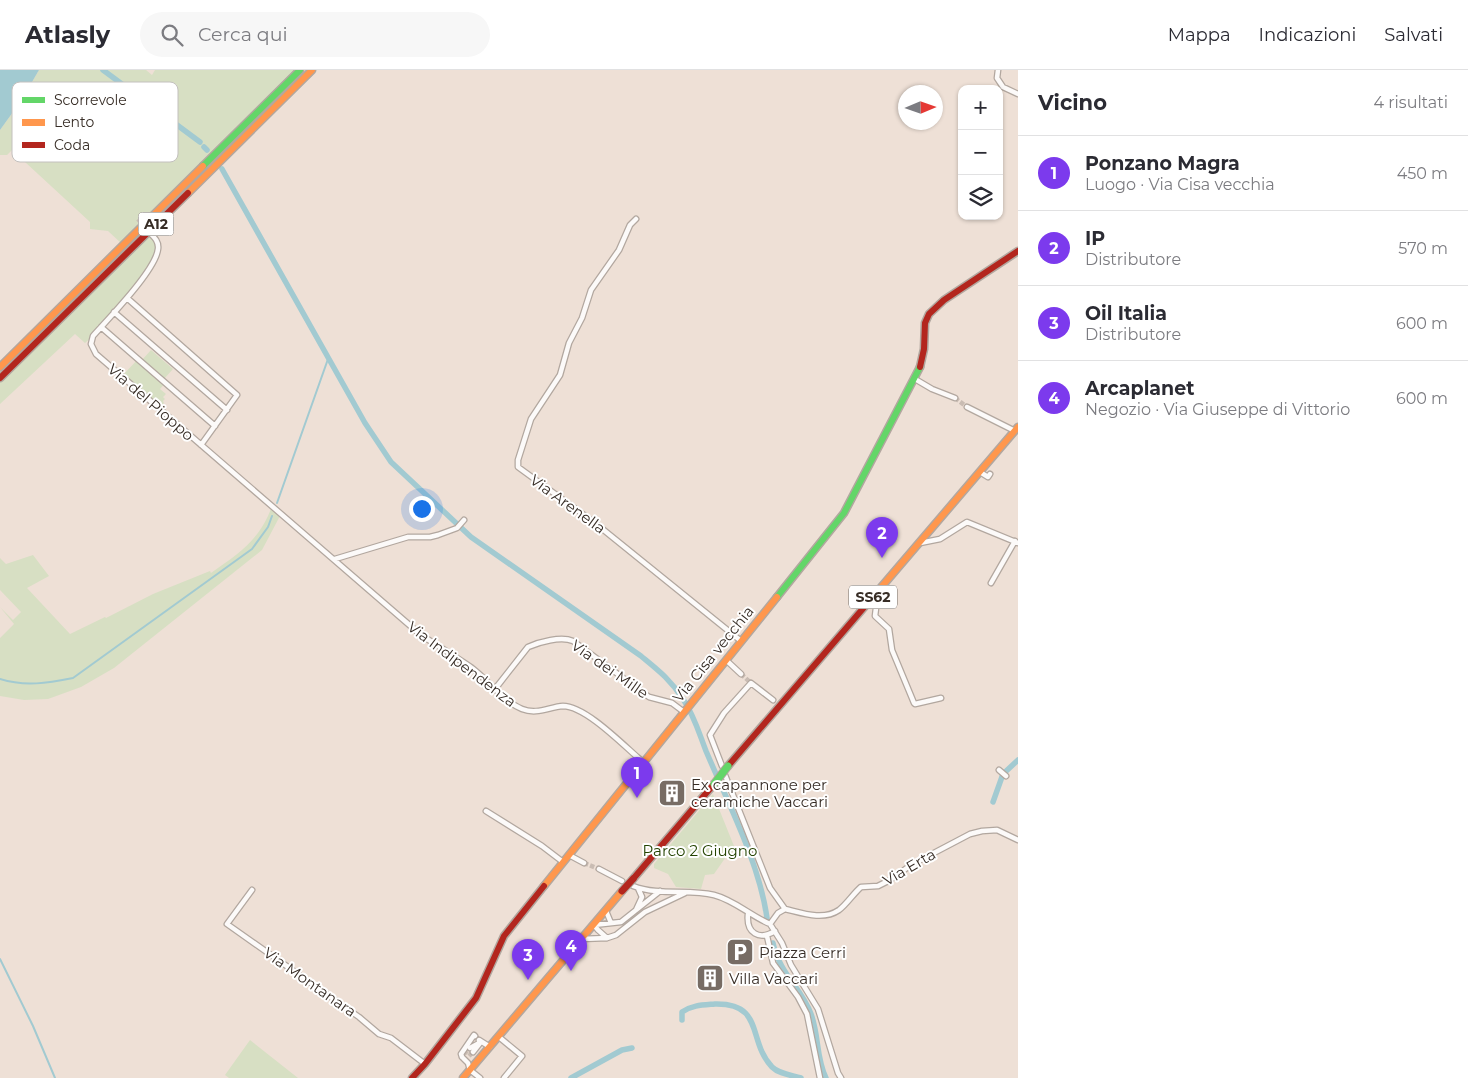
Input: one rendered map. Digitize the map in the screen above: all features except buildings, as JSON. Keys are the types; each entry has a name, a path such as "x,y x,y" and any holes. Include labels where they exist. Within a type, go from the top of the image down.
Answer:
{"main road":[{"name":"A12","path":"0,367 300,70"},
{"name":"A12","path":"0,378 312,70"},
{"name":"Via Cisa vecchia","path":"412,1078 476,998 504,936 844,513 920,367 924,349 925,324 929,314 944,300 1018,251"},
{"name":"SS62","path":"463,1078 622,891 635,884 714,784 725,766 920,543 1016,429"}],"street":[{"path":"998,70 997,78 1003,87 1018,94"},
{"name":"Via Arenella","path":"636,219 630,224 619,250 591,290 582,318 569,344 560,375 531,419 518,460 518,467 595,523 741,641"},
{"name":"Via del Pioppo","path":"150,233 158,244 156,256 137,286 91,340 92,349 320,546"},
{"path":"126,298 237,395 201,445"},
{"path":"114,312 227,410"},
{"path":"101,327 215,426"},
{"path":"914,379 955,398"},
{"path":"966,407 1016,429"},
{"path":"980,472 988,477"},
{"path":"334,559 408,537 430,537 457,528 463,522"},
{"path":"920,543 940,539 967,522 1016,542 991,583"},
{"name":"Via Indipendenza","path":"320,546 421,635 474,670 495,689 522,709 541,711 562,706 583,713 592,718 643,762"},
{"path":"879,590 884,593 876,608 875,616 889,629 894,656 914,703 941,698"},
{"name":"Via dei Mille","path":"495,689 528,647 535,644 567,639 573,641 649,697 672,702 685,711"},
{"path":"726,660 741,674"},
{"path":"725,766 710,735 724,714 751,683 773,700"},
{"path":"999,770 1006,776"},
{"path":"725,775 770,888 786,909 778,913 770,924"},
{"path":"486,811 542,846 563,862"},
{"name":"Via Erta","path":"786,909 814,916 831,914 838,911 861,887 878,886 911,865 970,834 997,830 1018,840"},
{"path":"569,855 584,863"},
{"path":"599,869 622,881"},
{"path":"635,884 660,892 687,892 720,897 748,914 770,924 791,965 818,1009 841,1078"},
{"path":"635,884 642,897 635,912"},
{"name":"Via Montanara","path":"252,890 227,924 359,1016 379,1034 391,1038 425,1064"},
{"path":"660,892 661,904"},
{"path":"594,925 622,922 660,892"},
{"path":"582,939 606,938 616,935 645,912 687,892"},
{"path":"606,911 612,923"},
{"path":"748,914 752,931 762,937 775,932"},
{"path":"594,925 606,938"},
{"path":"767,936 773,963 798,997 807,1014 820,1078"},
{"path":"480,1078 470,1070 466,1054 474,1035 490,1047"},
{"path":"499,1037 522,1056 504,1078"},
{"path":"466,1054 478,1039"}],"green space":[{"path":"39,70 146,70 152,75 155,70 298,70 122,244 108,231 90,229 90,222 25,162 178,162 178,82 32,82"},
{"path":"12,113 12,150 7,155 0,155 0,130"},
{"path":"150,233 156,239 158,251 137,286 85,343 75,334 0,404 0,382"},
{"path":"151,350 173,369 164,379 166,382 160,389 166,394 163,397 165,399 164,403 159,408 123,375 139,358 142,360"},
{"path":"272,506 281,514 262,550 114,668 81,687 48,699 24,700 0,696 0,638 14,624 0,607 13,620 21,612 0,590 0,558 6,564 33,555 49,576 27,588 70,634 153,594 210,571 211,573 255,537"},
{"name":"Parco 2 Giugno","path":"713,794 736,851 728,854 714,874 705,875 701,889 676,887 668,874 654,868 654,864"},
{"path":"250,1040 298,1078 229,1078 225,1075"}],"water":[{"path":"0,70 39,70 32,82 12,82 12,113 0,130"}],"waterway":[{"path":"103,70 119,82"},
{"path":"178,126 200,142"},
{"path":"204,147 207,150"},
{"path":"222,169 365,423 391,462 471,537 641,656 664,675 678,692 693,718 742,833 757,876 767,918"},
{"path":"277,503 328,359"},
{"path":"0,679 27,684 73,678 252,549 268,527 272,516"},
{"path":"993,802 1003,774 1018,760"},
{"path":"773,943 780,964 802,996 811,1014 826,1078"},
{"path":"0,959 33,1026 55,1078"},
{"path":"682,1020 682,1012 690,1008 715,1004 731,1005 741,1010 748,1017 753,1025 764,1057 772,1067 782,1073 801,1078"},
{"path":"571,1078 622,1050 632,1048"}],"tunnel":[{"path":"138,219 144,226"},
{"path":"955,398 967,407"},
{"path":"741,674 751,683"},
{"path":"584,863 599,869"},
{"path":"464,1054 470,1048"},
{"path":"469,1056 473,1052"}],"traffic: fast":[{"path":"203,166 300,70"},
{"path":"777,597 844,513 920,367"},
{"path":"714,784 728,766"}],"traffic: slow":[{"path":"188,193 312,70"},
{"path":"0,367 203,166"},
{"path":"866,605 1018,427"},
{"path":"544,886 777,597"},
{"path":"463,1078 622,891"}],"traffic: jam":[{"path":"0,378 188,193"},
{"path":"920,367 924,349 925,323 929,314 944,300 1018,251"},
{"path":"728,766 866,605"},
{"path":"633,879 714,784"},
{"path":"622,891 633,879"},
{"path":"412,1078 476,998 504,936 544,886"}],"place":[{"name":"IP","path":"882,558"},
{"name":"Ex capannone per ceramiche Vaccari","path":"672,793"},
{"name":"Ponzano Magra","path":"637,798"},
{"name":"Piazza Cerri","path":"740,952"},
{"name":"Arcaplanet","path":"571,971"},
{"name":"Villa Vaccari","path":"710,978"},
{"name":"Oil Italia","path":"528,980"}]}
